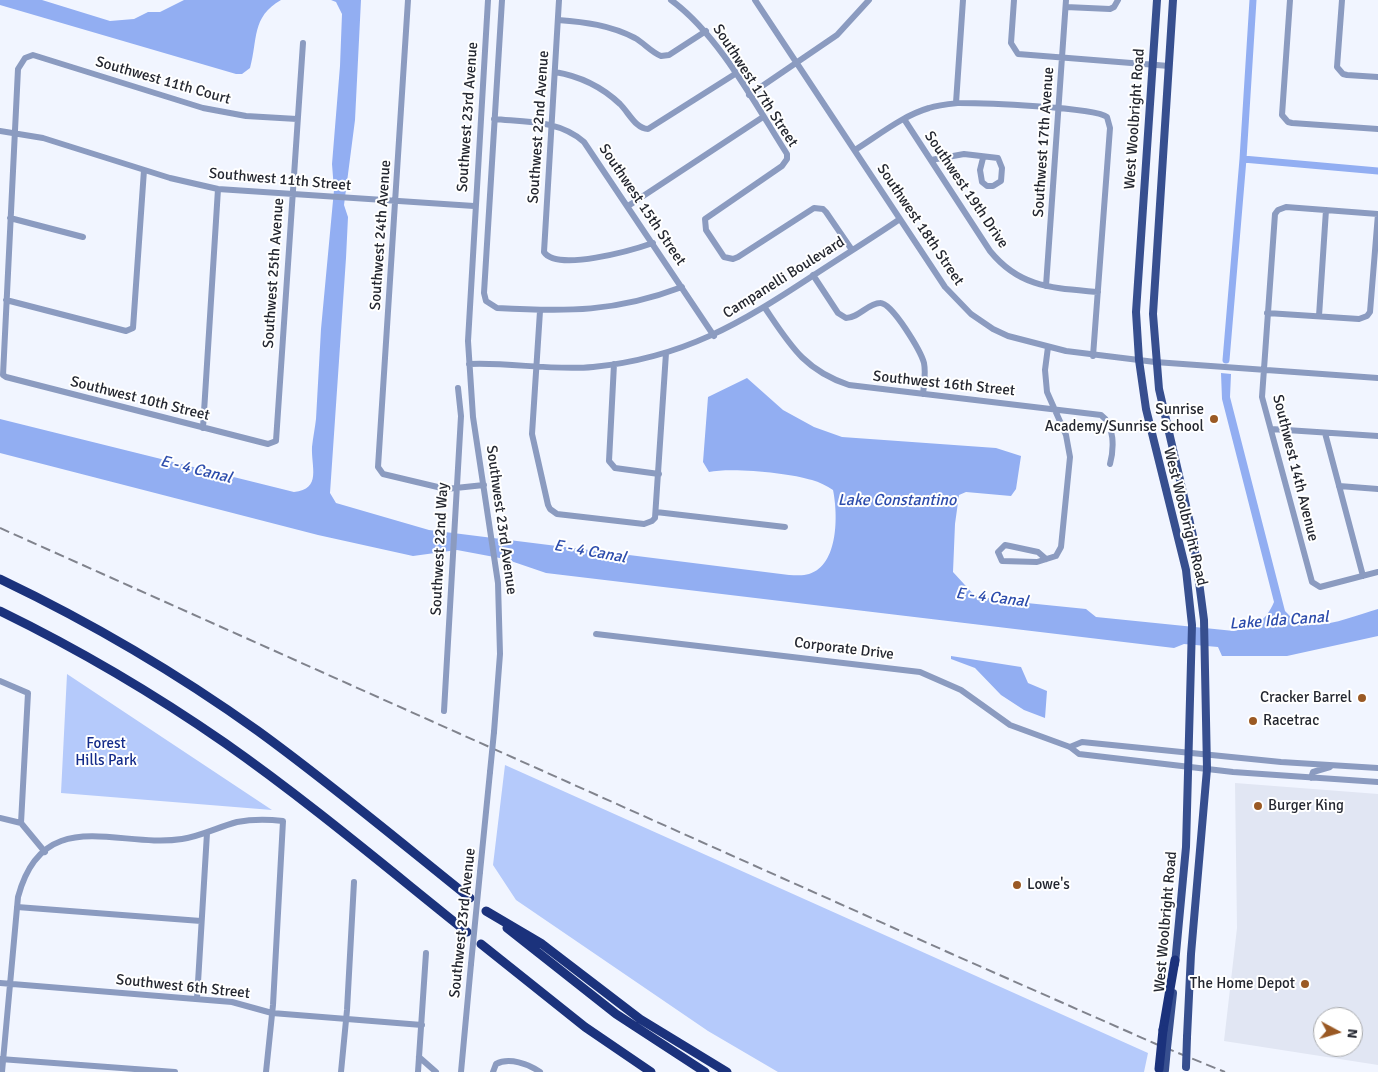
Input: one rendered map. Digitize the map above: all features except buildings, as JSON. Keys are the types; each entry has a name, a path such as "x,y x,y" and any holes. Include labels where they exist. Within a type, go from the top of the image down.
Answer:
{"highway":[{"path":"0,579 103,632 220,705 300,763 470,898"},
{"path":"0,611 98,662 208,731 318,813 467,932"},
{"path":"705,1072 616,1014 485,911 542,944 634,1014 727,1072"},
{"path":"481,944 585,1027 651,1072"},
{"path":"1162,1071 1175,960"}],"main road":[{"name":"West Woolbright Road","path":"1157,0 1138,278 1139,360 1150,430 1180,543 1189,592 1193,642 1191,754 1186,847 1175,960"},
{"name":"West Woolbright Road","path":"1173,0 1153,288 1155,362 1161,405 1190,524 1200,583 1204,635 1207,755 1191,954 1185,1070"}],"street":[{"name":"Southwest 24th Avenue","path":"408,0 380,471 383,474 440,488 456,489"},
{"name":"Southwest 23rd Avenue","path":"461,1072 500,654 497,567 474,417 468,364 468,324 474,206 488,0"},
{"path":"502,0 484,293 489,305 498,308 540,311 603,309 645,300 682,287"},
{"name":"Southwest 22nd Avenue","path":"559,0 544,247 546,255 555,260 589,258 632,250 653,243"},
{"name":"Southwest 17th Street","path":"671,0 706,31 787,154 785,163 708,215 705,219 706,230 724,257 733,259 814,208 819,208 826,212 852,250"},
{"name":"Southwest 18th Street","path":"755,0 798,62 945,287 971,314 1008,336 1048,347 1093,356 1378,378"},
{"path":"749,95 838,35 869,0"},
{"path":"956,103 963,0"},
{"path":"1014,0 1012,48 1022,56 1169,66"},
{"path":"1066,4 1110,9 1118,0"},
{"path":"1290,0 1282,115 1284,119 1292,123 1378,129"},
{"path":"1342,0 1337,67 1343,74 1378,77"},
{"name":"Southwest 17th Avenue","path":"1046,286 1066,4"},
{"path":"558,20 585,22 610,27 637,40 661,56 669,55 706,31"},
{"name":"Southwest 25th Avenue","path":"272,444 276,441 303,43"},
{"name":"Southwest 11th Court","path":"15,132 18,69 25,58 34,55 202,108 246,116 297,119"},
{"path":"555,72 578,78 600,89 620,104 644,129 653,128 735,74"},
{"path":"855,150 904,119 930,108 956,103 1099,112 1107,117 1110,128 1093,356"},
{"path":"628,206 763,117"},
{"name":"Southwest 15th Street","path":"494,119 551,124 572,132 584,142 714,336"},
{"name":"Southwest 19th Drive","path":"904,119 997,259 1018,276 1046,286 1098,292"},
{"name":"Southwest 11th Street","path":"0,131 44,138 144,170 218,189 474,206"},
{"path":"15,132 6,300 130,331 133,328 144,170"},
{"path":"931,160 964,154 983,158 991,156 1000,161 1002,177 996,185 987,186 982,182 980,170 983,158"},
{"path":"203,428 218,189"},
{"name":"Southwest 14th Avenue","path":"1326,210 1286,208 1278,210 1275,214 1262,397 1312,582 1320,587 1363,576"},
{"path":"1267,313 1319,316 1363,318 1370,312 1378,214 1326,210 1319,316"},
{"path":"10,218 83,237"},
{"name":"Campanelli Boulevard","path":"468,364 570,368 614,364 666,353 714,336 765,308 900,219"},
{"path":"813,276 838,313 846,318 854,317 878,303 883,302 891,307 921,356 925,369 923,394"},
{"name":"Southwest 10th Street","path":"6,300 3,374 6,377 272,444"},
{"name":"Southwest 16th Street","path":"765,308 792,349 803,360 827,376 859,388 1096,414 1104,418 1114,449 1110,464"},
{"path":"540,311 532,434 550,509 557,514 644,524 652,521 656,512 666,353"},
{"path":"1046,558 1038,552 1010,546 1005,546 998,552 1002,561 1038,562 1056,556 1061,547 1070,468 1066,435 1053,409 1045,381 1048,347"},
{"path":"614,364 609,461 615,468 659,474"},
{"name":"Southwest 22nd Way","path":"444,711 461,416 458,388"},
{"path":"1271,429 1378,436"},
{"path":"1325,433 1363,576 1378,572"},
{"path":"456,489 484,484"},
{"path":"1339,486 1378,489"},
{"path":"656,512 785,527"},
{"name":"Corporate Drive","path":"596,634 920,672 961,690 1010,725 1070,748 1079,754 1310,778 1378,782"},
{"path":"0,680 28,693 21,824"},
{"path":"1070,748 1082,742 1191,754 1378,768"},
{"path":"1310,778 1313,772 1317,770 1339,766"},
{"path":"0,818 21,824 45,852"},
{"path":"2,1072 17,907 25,877 45,852 68,839 89,834 171,840 207,833 251,820 283,820 272,1013 266,1072"},
{"path":"197,999 207,833"},
{"path":"341,1072 354,882"},
{"path":"17,907 202,922"},
{"path":"418,1072 426,953"},
{"name":"Southwest 6th Street","path":"0,984 197,999 247,1005 272,1013 422,1024"},
{"path":"419,1057 436,1072"},
{"path":"2,1059 175,1072"},
{"path":"494,1072 496,1064 504,1062 524,1064 540,1072"}],"shaded area":[{"path":"1235,783 1378,794 1378,1065 1327,1057 1363,1057 1363,1007 1313,1007 1313,1055 1224,1041 1237,928"}],"green space":[{"name":"Forest Hills Park","path":"67,674 272,810 61,793"},
{"path":"505,765 1148,1053 1144,1072 778,1072 708,1031 516,900 493,865"}],"water":[{"path":"0,0 42,0 110,21 134,19 148,12 160,12 184,0 281,0 271,7 260,22 250,68 242,74 236,74 0,5"},
{"path":"331,0 361,0 355,120 344,205 348,217 330,493 336,503 429,530 789,575 809,574 819,569 831,550 836,525 833,490 815,481 790,475 745,470 709,472 703,462 708,397 747,378 783,410 814,427 842,437 996,448 1021,456 1016,489 1011,496 966,492 959,495 955,524 953,572 975,596 1086,609 1096,617 1234,631 1248,627 1263,619 1274,602 1222,399 1221,373 1231,374 1230,397 1285,611 1298,622 1313,625 1332,623 1378,609 1378,636 1287,656 1222,656 1218,647 1184,644 1174,648 546,573 505,559 457,550 413,556 318,535 0,453 0,419 294,492 303,490 312,482 312,447 316,419 321,329 334,190 332,164 340,66 342,14 336,2"},
{"path":"951,656 1021,667 1028,683 1047,691 1045,718 1024,710 1001,695 975,668 951,659"}],"waterway":[{"path":"1226,360 1243,159 1253,0"},
{"path":"1243,159 1378,171"}],"railway":[{"path":"0,528 952,954 1156,1044 1225,1072"}],"place":[{"name":"Sunrise Academy/Sunrise School","path":"1214,419"},
{"name":"Cracker Barrel","path":"1362,698"},
{"name":"Racetrac","path":"1253,721"},
{"name":"Burger King","path":"1258,806"},
{"name":"Lowe's","path":"1017,885"},
{"name":"The Home Depot","path":"1305,984"}],"water label":[{"name":"E - 4 Canal","path":"196,470"},
{"name":"Lake Constantino","path":"897,501"},
{"name":"E - 4 Canal","path":"590,552"},
{"name":"E - 4 Canal","path":"992,598"},
{"name":"Lake Ida Canal","path":"1279,621"}]}
